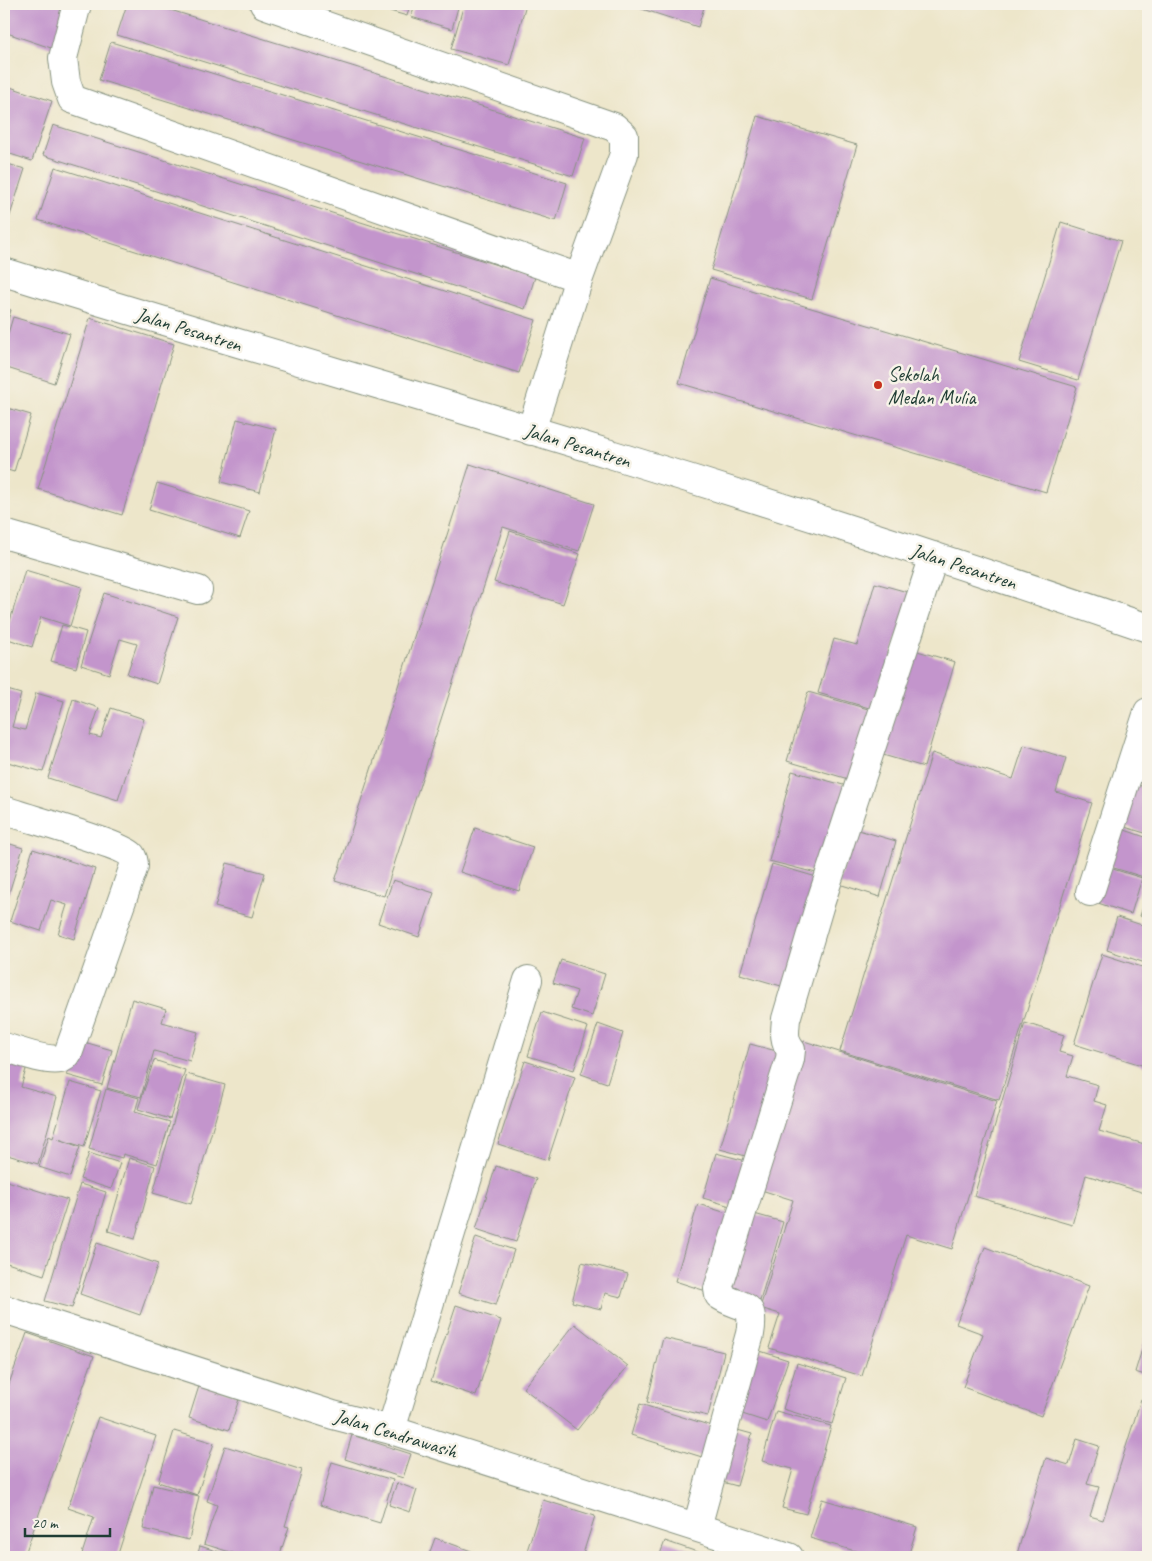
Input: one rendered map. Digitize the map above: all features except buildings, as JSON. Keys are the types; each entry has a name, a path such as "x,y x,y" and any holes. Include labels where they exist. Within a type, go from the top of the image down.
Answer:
{"street":[{"path":"77,4 63,58 66,82 72,99 579,278"},
{"path":"264,4 614,127 624,136 624,154 579,278 531,431"},
{"name":"Jalan Pesantren","path":"4,272 187,329 608,453 934,556 1148,628"},
{"path":"4,534 198,590"},
{"path":"697,1527 752,1322 751,1313 746,1307 719,1295 718,1289 790,1059 791,1050 787,1046 784,1034 786,1019 819,907 934,556"},
{"path":"1090,892 1148,712"},
{"path":"4,810 112,845 130,854 134,861 134,866 73,1042 65,1057 59,1060 4,1047"},
{"path":"391,1430 528,980"},
{"name":"Jalan Cendrawasih","path":"4,1309 333,1415 391,1430 789,1557"}],"place":[{"name":"Sekolah Medan Mulia","path":"878,385"}]}
